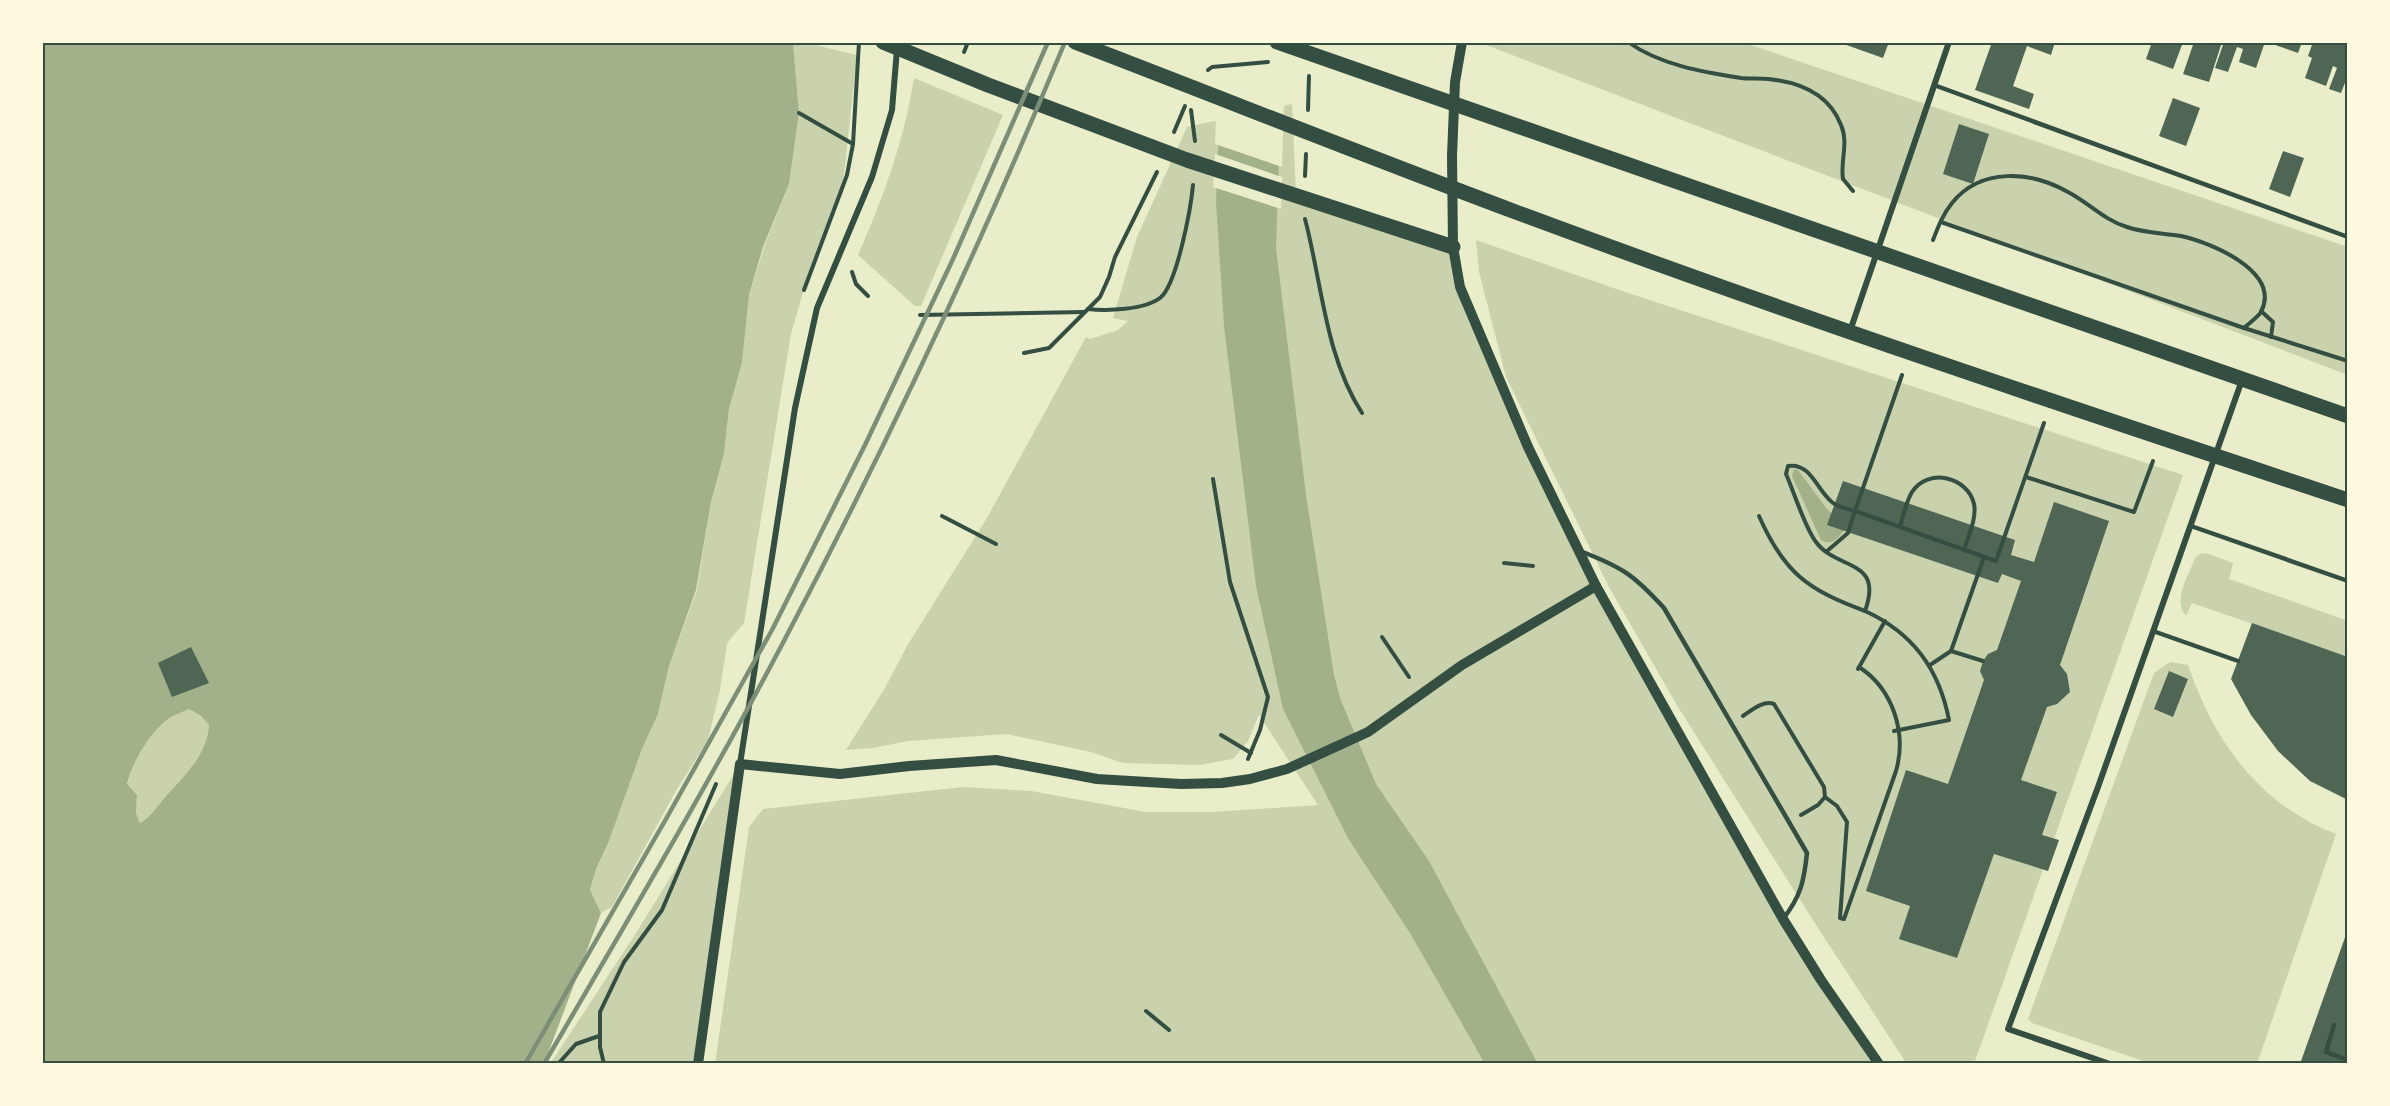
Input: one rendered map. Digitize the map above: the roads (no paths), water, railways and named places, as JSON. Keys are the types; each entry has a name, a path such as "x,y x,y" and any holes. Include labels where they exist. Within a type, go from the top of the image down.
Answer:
{"main road":[{"path":"883,42 987,85 1187,160 1453,247"},
{"path":"1075,42 1513,211 1850,332 2348,500"},
{"path":"1277,42 2348,416"}],"street":[{"path":"699,1064 740,764 795,408 817,308 872,177 892,110 898,42"},
{"path":"1462,42 1455,82 1452,156 1453,247 1460,287 1528,447 1596,586 1784,919 1821,980 1879,1064"},
{"path":"1850,332 1949,42"},
{"path":"2109,1064 2008,1029 2153,632 2242,378"},
{"path":"740,764 840,774 909,766 996,760 1097,779 1181,784 1222,783 1250,779 1287,769 1368,732 1462,665 1596,586"}],"lane":[{"path":"1934,86 2348,237"},
{"path":"2191,526 2348,581"},
{"path":"1579,551 1627,571 1664,608 1790,821 1807,853 1805,878 1797,901 1784,919"},
{"path":"2153,632 2238,661"},
{"path":"2334,1025 2326,1052 2348,1060"}],"railway":[{"path":"525,1064 772,630 865,445 953,259 1048,42"},
{"path":"544,1064 728,745 824,564 967,268 1065,42"}]}
